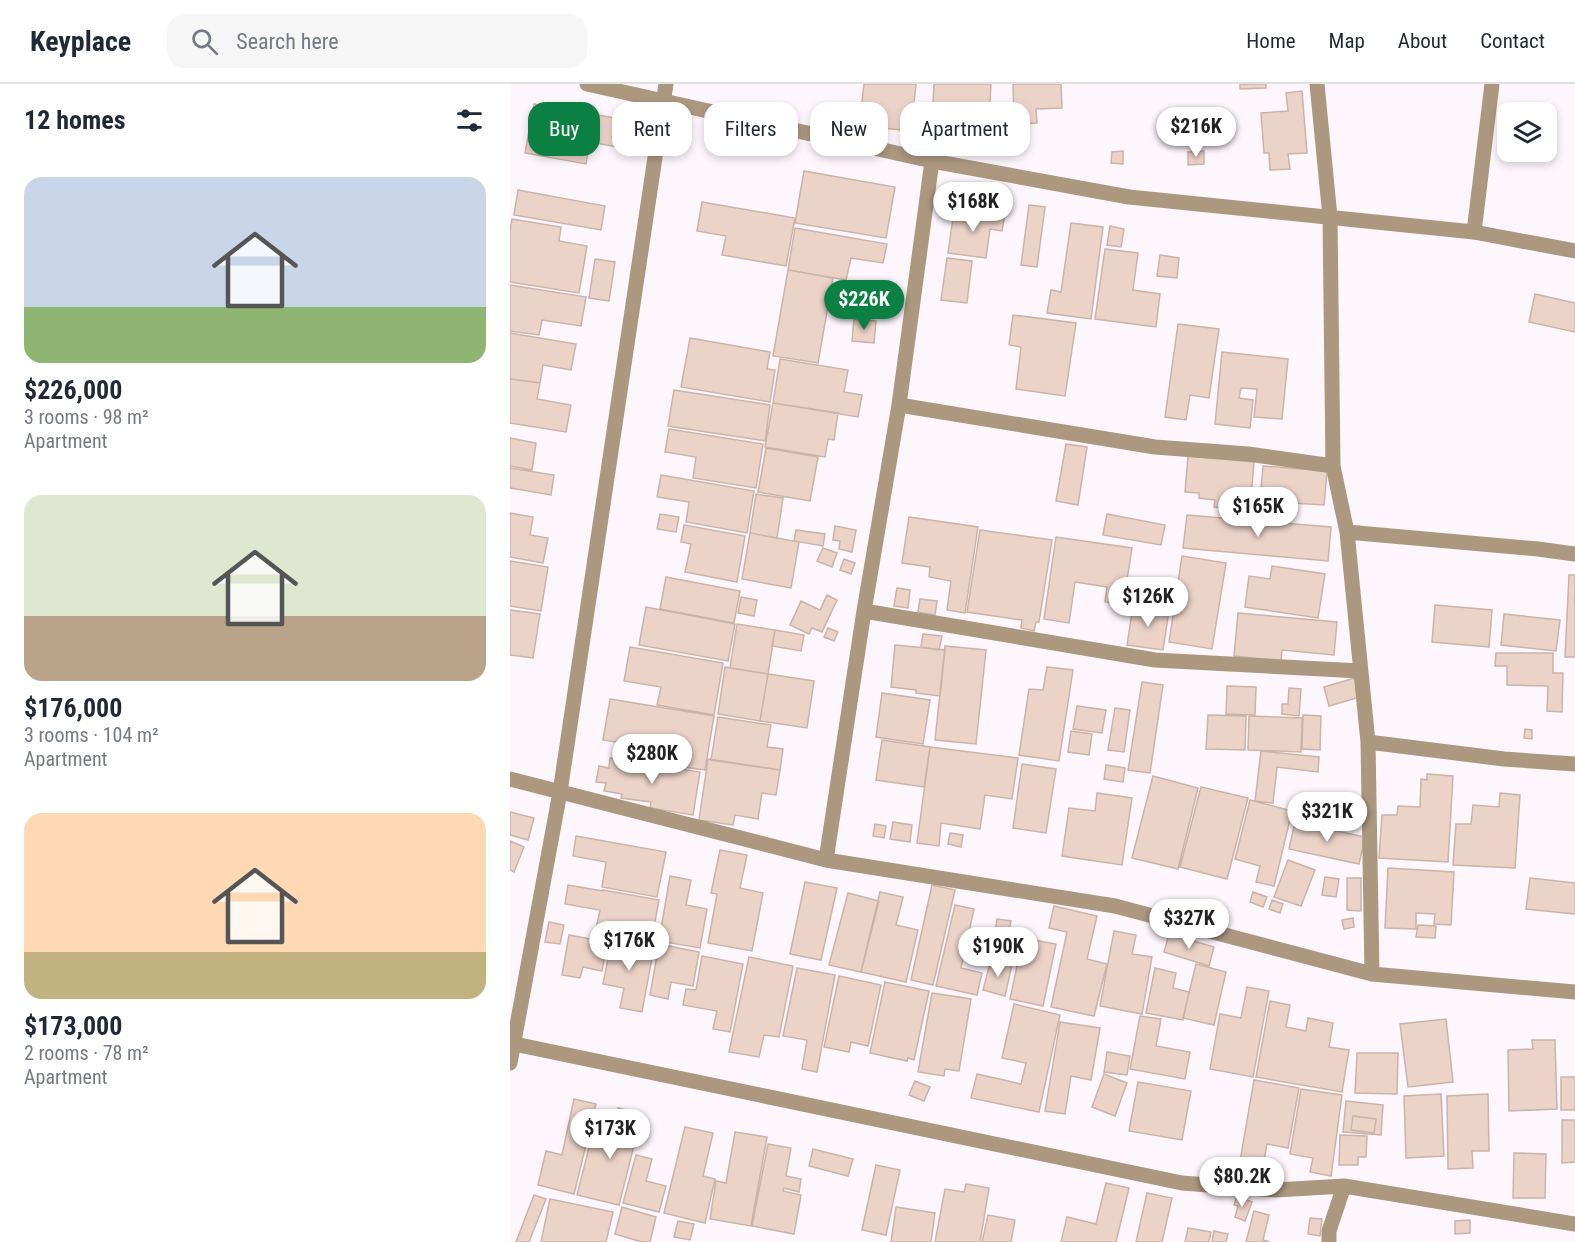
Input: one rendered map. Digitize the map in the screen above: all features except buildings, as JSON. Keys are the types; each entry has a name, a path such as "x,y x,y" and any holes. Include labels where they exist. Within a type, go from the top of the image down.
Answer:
{"street":[{"path":"587,84 932,161 1129,196 1474,232 1575,251"},
{"path":"510,1063 560,792 666,84"},
{"path":"1317,84 1330,217 1333,466 1347,532 1368,742 1372,974"},
{"path":"1474,232 1492,84"},
{"path":"826,860 899,405 932,161"},
{"path":"899,405 1155,447 1248,454 1333,466"},
{"path":"1347,532 1575,554"},
{"path":"864,612 1155,660 1360,670"},
{"path":"1368,742 1504,759 1575,764"},
{"path":"510,779 826,860 1115,906 1372,974 1575,992"},
{"path":"512,1044 1182,1183 1276,1190 1344,1186 1575,1224"},
{"path":"1329,1242 1329,1231 1344,1186"}]}
